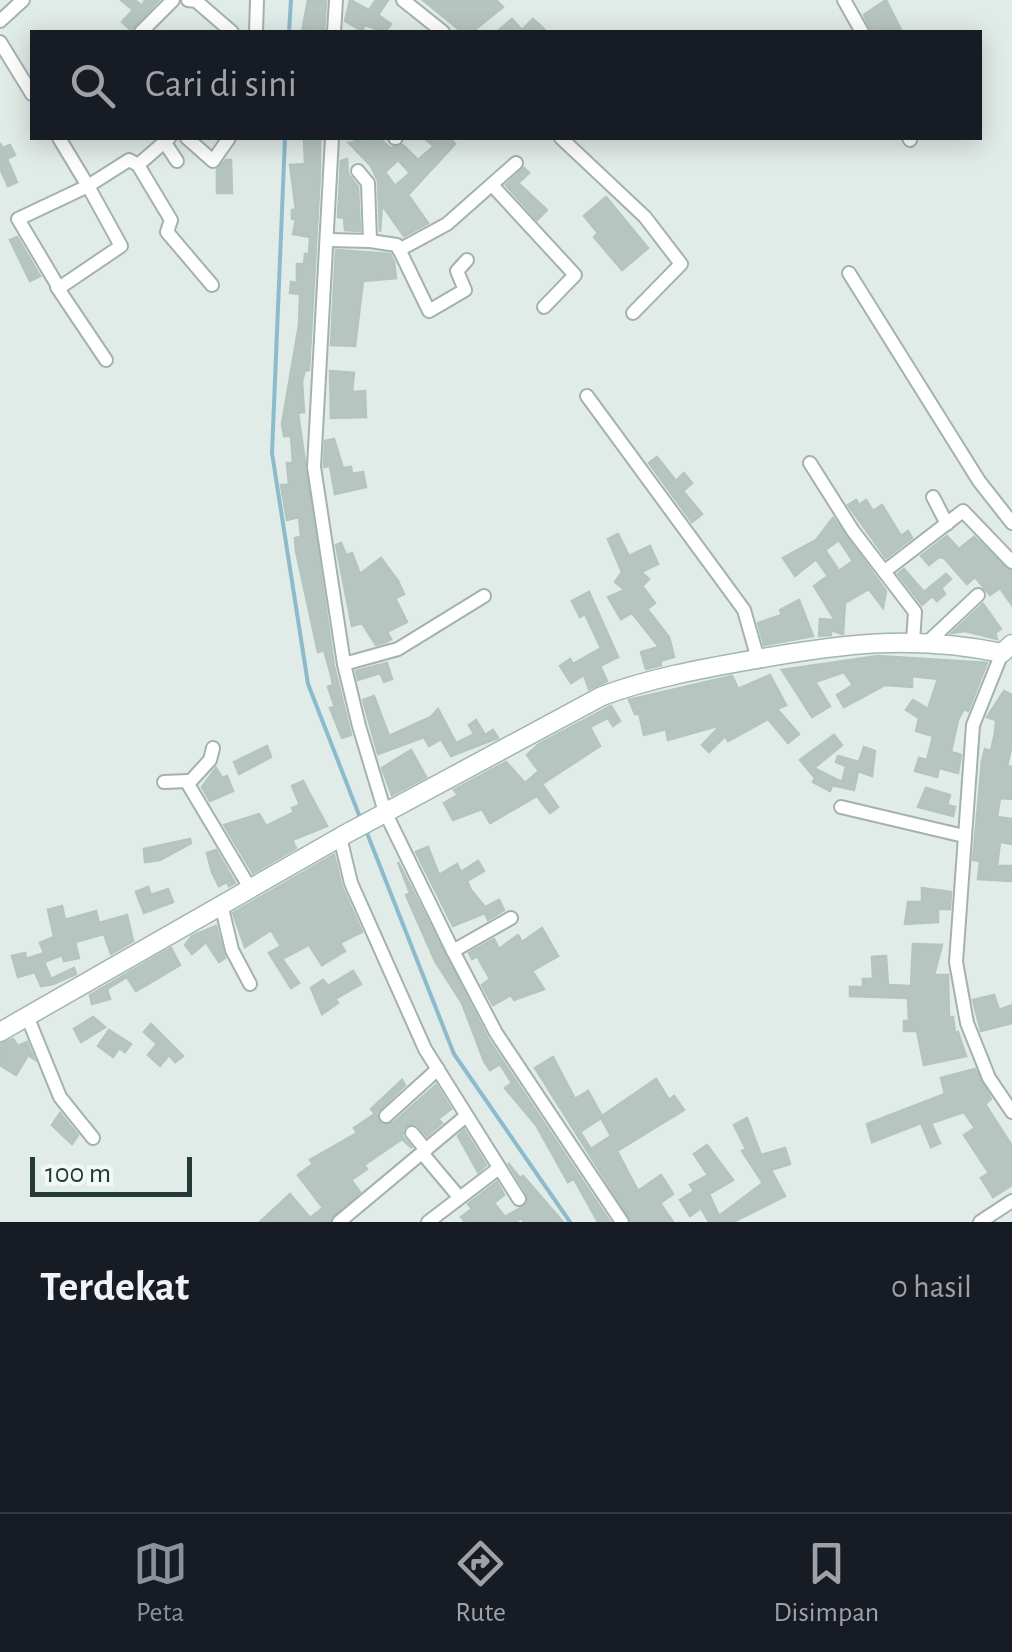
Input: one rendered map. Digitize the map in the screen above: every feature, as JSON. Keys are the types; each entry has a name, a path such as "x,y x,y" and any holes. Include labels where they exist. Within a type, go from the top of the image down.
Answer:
{"street":[{"path":"0,21 23,0"},
{"path":"144,30 174,0"},
{"path":"188,0 196,0 230,30"},
{"path":"256,30 257,0"},
{"path":"334,30 336,0"},
{"path":"402,0 440,30"},
{"path":"844,0 861,30"},
{"path":"0,42 30,91"},
{"path":"57,287 121,246 60,140"},
{"path":"138,165 167,140 177,161"},
{"path":"189,140 213,161 228,140"},
{"path":"332,140 330,240 314,467 344,664 380,815 496,1033 622,1222"},
{"path":"563,140 645,217 681,264 633,313"},
{"path":"106,360 18,219 88,186 129,160 138,165 170,220 168,232 212,284"},
{"path":"399,250 443,227 516,163"},
{"path":"358,170 368,183 370,241"},
{"path":"492,184 575,275 544,307"},
{"path":"330,240 395,244 429,311 465,290 457,271 468,260"},
{"path":"849,274 979,482 1012,523"},
{"path":"587,396 744,610 758,659"},
{"path":"810,464 914,612 921,641"},
{"path":"934,497 947,524"},
{"path":"885,571 963,511 1012,562"},
{"path":"921,641 978,594"},
{"path":"344,664 398,649 484,596"},
{"path":"0,1032 341,836 602,696 646,680 847,643 921,641 1007,649 973,725 956,962 960,998 988,1078 1012,1112"},
{"path":"164,782 188,781 207,764 213,748"},
{"path":"188,781 250,888"},
{"path":"840,807 964,836"},
{"path":"341,836 351,883 425,1050 519,1200"},
{"path":"221,904 232,950 250,984"},
{"path":"452,951 511,918"},
{"path":"27,1016 62,1101 93,1138"},
{"path":"386,1116 437,1068"},
{"path":"340,1222 466,1116"},
{"path":"412,1132 459,1197"},
{"path":"428,1222 498,1168"},
{"path":"980,1222 1012,1201"}],"building":[{"path":"121,0 135,0 142,6 145,0 159,0 131,30 122,22 133,10"},
{"path":"308,0 326,0 324,30 302,30"},
{"path":"350,0 369,10 376,0 388,0 378,15 391,24 386,30 365,25 360,30 345,21"},
{"path":"423,0 496,0 503,7 474,30 460,30"},
{"path":"886,0 901,30 871,30 864,15"},
{"path":"512,19 522,30 499,30"},
{"path":"533,19 545,30 522,30"},
{"path":"304,140 320,140 309,370 302,381 304,412 298,413 334,666 351,735 342,738 330,708 335,707 328,687 333,685 331,675 324,650 318,652 296,551 295,538 301,537 299,517 287,520 281,485 289,485 287,463 293,463 291,436 284,436 282,424 299,325 300,294 290,293 291,282 297,283 297,264 304,264 305,254 309,254 310,237 293,234 296,219 292,219 292,210 296,210 290,165 305,164"},
{"path":"381,140 390,148 403,145 418,160 434,146 426,140 452,140 455,144 408,195 428,223 404,236 382,205 380,232 378,181 371,166 349,143","holes":["398,160 410,173 395,186 385,172"]},
{"path":"0,143 2,148 10,145 15,155 7,159 17,182 8,186 0,168"},
{"path":"347,159 348,174 358,187 360,231 345,230 344,218 338,217 341,161"},
{"path":"231,160 232,193 217,193 217,170"},
{"path":"524,168 529,173 518,183 547,210 537,220 506,185"},
{"path":"606,197 648,248 622,270 594,237 598,233 584,216"},
{"path":"17,237 40,276 30,281 10,240"},
{"path":"336,250 390,254 394,262 396,278 363,281 355,346 331,345"},
{"path":"330,371 354,373 352,392 365,391 366,417 331,418"},
{"path":"334,439 343,468 351,467 352,474 363,472 366,487 335,494 330,466 324,467 325,441"},
{"path":"657,457 676,481 684,473 692,483 683,491 702,514 692,522 649,463"},
{"path":"856,500 859,505 866,500 873,511 882,505 901,536 908,531 912,538 886,558 848,505"},
{"path":"833,518 886,591 883,608 869,589 845,603 843,634 831,630 831,635 819,636 820,619 835,620 814,586 828,576 816,559 795,576 783,558 816,540","holes":["839,540 853,561 839,571 825,550"]},
{"path":"618,534 629,556 650,546 658,564 641,572 649,579 642,586 655,603 647,609 669,637 674,657 660,661 661,665 646,669 641,652 659,647 632,613 621,619 608,597 625,590 615,582 622,572 608,539"},
{"path":"947,536 959,549 974,537 1012,572 1012,605 1000,588 990,595 975,577 967,584 944,558 939,557 929,565 921,556"},
{"path":"341,543 346,555 352,553 360,574 381,558 404,594 395,598 407,622 387,632 391,639 386,642 376,645 362,623 352,626 336,545"},
{"path":"904,569 924,592 946,574 951,579 941,588 945,594 937,601 932,596 922,605 898,574"},
{"path":"589,592 618,657 600,666 607,681 589,689 584,675 571,683 560,666 570,659 573,664 601,648 585,614 580,617 572,601"},
{"path":"799,600 813,636 764,645 758,623 782,615 780,610"},
{"path":"983,604 1001,629 995,633 997,639 965,631 952,633"},
{"path":"878,656 987,663 968,711 964,709 958,720 951,752 961,755 958,773 939,768 937,777 915,771 919,758 927,760 933,736 916,731 919,718 906,710 913,700 928,709 938,679 912,676 912,687 885,685 844,707 837,695 853,685 844,672 815,682 830,706 812,717 782,670"},
{"path":"387,663 392,679 384,682 380,673 358,680 356,671"},
{"path":"770,675 786,705 777,709 799,734 788,743 768,719 728,741 725,736 709,752 702,745 721,725 668,740 666,729 644,735 639,713 635,714 629,700 732,676 738,689"},
{"path":"1004,691 1012,695 1012,744 1007,766 1012,767 1012,799 1000,798 997,817 1012,819 1012,844 1000,842 997,866 1012,866 1012,881 978,879 980,861 973,860 982,761 985,749 991,751 995,733 996,720 987,717"},
{"path":"374,696 389,736 431,717 438,709 456,743 474,734 469,725 476,720 485,735 493,730 498,738 451,756 441,739 429,746 424,737 378,754 363,700"},
{"path":"611,706 620,721 613,726 608,718 590,727 600,746 542,784 558,807 550,813 537,796 490,823 482,809 453,820 444,803 458,795 454,790 506,762 525,783 539,771 527,755 539,744"},
{"path":"834,735 842,745 814,768 842,782 846,766 836,762 838,756 859,762 864,747 875,751 872,776 858,771 854,790 832,785 830,791 813,782 815,778 800,760"},
{"path":"267,746 271,757 239,774 234,762"},
{"path":"411,750 426,777 392,795 382,768"},
{"path":"216,768 222,778 227,776 233,791 210,801 202,787"},
{"path":"303,781 327,826 292,840 296,848 253,873 224,825 259,814 266,826 294,812 292,808 300,805 292,786"},
{"path":"926,788 950,795 947,805 955,807 953,816 918,807"},
{"path":"190,839 191,843 160,860 145,862 144,849"},
{"path":"428,847 439,875 457,864 461,872 478,861 484,871 467,881 471,890 485,907 499,900 504,910 488,920 485,913 453,926 416,852"},
{"path":"216,850 235,883 229,886 227,882 219,886 212,872 207,853"},
{"path":"334,855 342,887 362,932 340,943 345,951 322,965 309,945 282,959 299,983 291,988 269,953 281,946 271,930 245,947 233,913"},
{"path":"398,862 488,1039 610,1222 598,1222 574,1179 568,1182 536,1125 505,1088 512,1083 500,1064 490,1070 484,1061 462,1003 435,961 406,895 410,893"},
{"path":"148,887 151,895 168,889 173,902 144,913 136,892"},
{"path":"922,888 951,892 950,909 938,909 938,922 905,924 908,902 922,902"},
{"path":"62,906 65,920 96,911 99,923 127,915 133,941 111,954 104,934 75,942 79,958 64,961 62,955 44,962 51,979 74,968 76,974 53,984 41,986 35,972 18,977 12,956 25,953 26,959 44,953 40,943 54,937 48,910"},
{"path":"216,926 225,958 219,962 206,942 192,954 185,945 192,936"},
{"path":"542,928 558,956 532,971 544,989 514,1000 511,995 493,1005 482,985 490,979 477,956 472,959 469,953 494,939 499,949 518,935 522,942"},
{"path":"913,944 942,945 934,975 948,975 949,1017 953,1017 955,1033 958,1032 966,1056 924,1065 917,1031 904,1031 904,1021 909,1021 908,998 850,996 850,987 863,987 863,979 873,979 872,957 886,956 888,985 911,986"},
{"path":"171,948 180,965 136,991 127,977 107,989 110,999 92,1004 90,995"},
{"path":"353,971 361,984 335,999 338,1003 322,1014 311,988 323,980 328,986"},
{"path":"994,995 999,1010 1012,1005 1012,1023 981,1031 973,1000"},
{"path":"93,1017 105,1027 81,1042 74,1029"},
{"path":"151,1024 183,1056 175,1062 169,1055 160,1066 148,1055 157,1044 144,1032"},
{"path":"109,1030 131,1044 125,1052 119,1048 113,1057 98,1046"},
{"path":"13,1039 18,1046 27,1042 34,1059 28,1055 16,1075 0,1065 0,1044"},
{"path":"553,1057 575,1099 588,1091 602,1116 656,1079 669,1100 674,1096 684,1110 617,1151 638,1191 661,1175 673,1194 660,1203 673,1222 632,1222 535,1068","holes":["601,1118 611,1136 591,1149 580,1132"]},
{"path":"975,1069 991,1099 985,1104 1012,1146 1012,1185 993,1197 981,1178 989,1173 964,1135 975,1128 964,1112 931,1123 940,1143 931,1147 921,1123 872,1142 867,1124 945,1094 941,1078"},
{"path":"402,1080 405,1085 377,1112 379,1123 393,1123 436,1085 451,1109 438,1119 442,1123 427,1136 416,1124 405,1126 402,1136 412,1148 402,1139 364,1165 367,1169 351,1180 360,1192 329,1222 260,1222 290,1194 310,1218 323,1208 298,1175 313,1164 310,1160 357,1133 354,1128 375,1114 371,1109"},
{"path":"60,1113 78,1135 72,1144 52,1125"},
{"path":"747,1118 761,1155 785,1148 790,1164 771,1170 785,1196 733,1222 709,1222 701,1208 690,1216 680,1200 694,1191 690,1185 708,1175 694,1154 707,1145 733,1180 709,1194 719,1216 763,1183 742,1151 746,1149 734,1125"},
{"path":"464,1130 486,1165 478,1172 458,1136"},
{"path":"508,1163 563,1222 524,1222 521,1218 516,1222 465,1222 461,1217 472,1209 468,1204 497,1182 504,1195 494,1203 505,1217 527,1204 527,1194"}],"waterway":[{"path":"289,30 291,0"},
{"path":"285,140 272,453 308,684 361,820"},
{"path":"365,828 454,1054 570,1222"}]}
